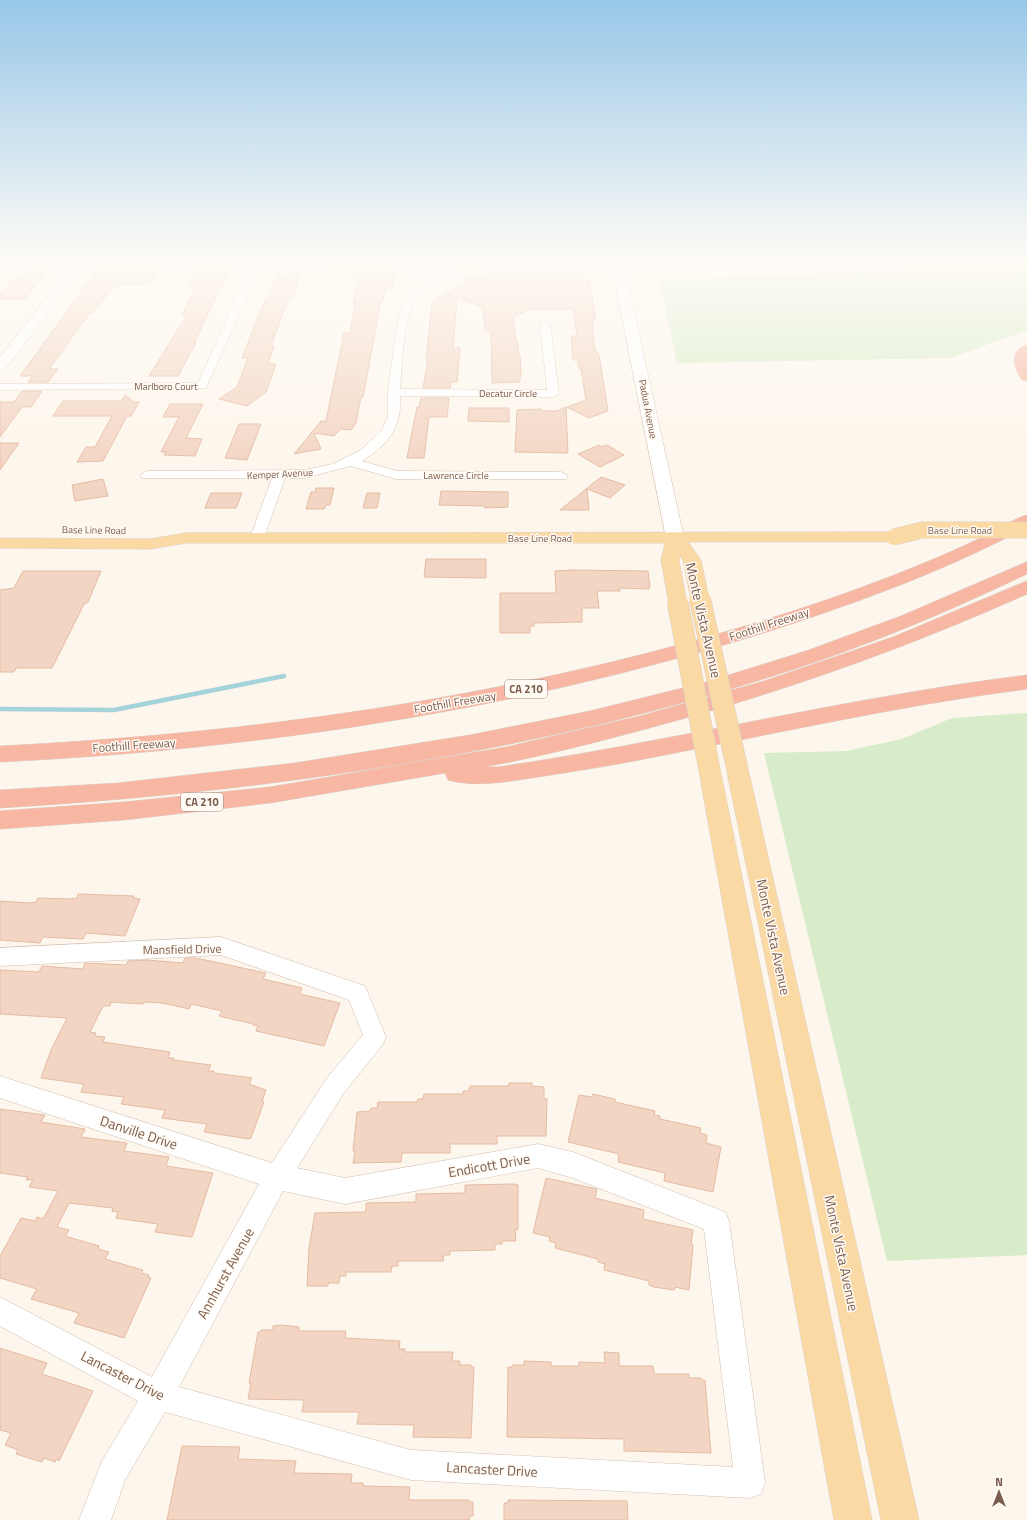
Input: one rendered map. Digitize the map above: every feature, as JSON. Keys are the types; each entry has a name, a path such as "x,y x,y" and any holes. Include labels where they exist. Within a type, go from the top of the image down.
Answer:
{"highway":[{"path":"1027,349 1022,353 1019,362 1020,368 1027,377"},
{"name":"Foothill Freeway","path":"0,754 180,741 290,728 424,708 527,688 642,662 747,632 852,597 946,560 998,537 1027,520"},
{"path":"0,767 126,760 238,749 422,723 607,685 781,637 937,578 1027,534"},
{"path":"0,799 68,795 224,781 380,760 563,726 660,702 785,665 961,599 1027,568"},
{"name":"CA 210","path":"0,820 124,811 263,796 403,773 551,745 742,696 832,667 908,640 1027,587"},
{"path":"403,773 498,775 655,749 876,704 963,690 1027,682"}],"main road":[{"name":"Base Line Road","path":"0,529 156,531 186,538"},
{"name":"Base Line Road","path":"894,537 922,530 1027,530"},
{"name":"Base Line Road","path":"0,543 150,544 186,538 894,537 924,544 1027,543"},
{"name":"Monte Vista Avenue","path":"675,538 692,560 700,599 726,780 853,1520"},
{"name":"Monte Vista Avenue","path":"675,538 670,560 678,604 726,780 900,1520"}],"street":[{"path":"0,366 30,328"},
{"name":"Marlboro Court","path":"0,387 202,386 228,328"},
{"name":"Kemper Avenue","path":"147,476 279,476 305,474 330,469 353,462 374,447 385,434 393,420 394,392 402,328"},
{"name":"Decatur Circle","path":"394,392 553,394 545,328"},
{"name":"Padua Avenue","path":"631,328 675,538"},
{"name":"Lawrence Circle","path":"353,462 396,475 561,476"},
{"path":"257,538 279,476"},
{"name":"Mansfield Drive","path":"0,957 221,946 356,993 375,1037"},
{"name":"Annhurst Avenue","path":"95,1520 113,1472 158,1396 277,1177 335,1086 375,1037"},
{"name":"Danville Drive","path":"0,1087 277,1177"},
{"name":"Endicott Drive","path":"277,1177 345,1191 538,1156 573,1165 716,1221"},
{"name":"Lancaster Drive","path":"0,1311 158,1396 411,1465 750,1483 716,1221"}],"green space":[{"path":"669,328 1027,328 1027,330 951,358 677,363"},
{"path":"1027,713 1027,1255 887,1261 764,753 846,751 902,739 952,718"}],"building":[{"path":"55,328 79,328 49,369 58,369 48,382 28,382 33,376 20,376"},
{"path":"179,328 201,328 194,343 196,343 178,376 149,376"},
{"path":"254,328 278,328 271,346 274,346 268,364 276,364 266,392 247,406 219,399 237,387 248,358 242,358"},
{"path":"351,328 376,328 363,397 361,397 356,423 351,430 341,429 334,436 314,433 321,449 294,454 321,421 326,421 344,333 350,333"},
{"path":"429,328 455,328 453,348 460,348 457,382 451,382 450,388 423,388 428,360 426,360"},
{"path":"485,328 514,328 516,342 518,342 518,354 520,354 520,382 492,383 491,332 485,330"},
{"path":"576,328 592,328 595,351 597,351 599,355 608,411 589,418 567,407 586,400 581,369 579,369 578,360 573,360 571,336 577,336"},
{"path":"22,391 42,391 31,407 22,407 0,437 0,402 14,402"},
{"path":"125,395 134,402 139,402 131,416 127,416 103,461 77,462 86,447 95,447 112,416 53,416 63,401 121,401"},
{"path":"421,398 449,398 447,417 429,417 424,458 407,458 417,407 419,407"},
{"path":"170,404 203,404 186,438 202,439 195,456 164,455 166,452 161,452 179,417 163,417"},
{"path":"566,407 568,453 515,452 517,410 541,409 542,411 557,411"},
{"path":"469,408 509,408 509,422 468,421"},
{"path":"239,424 261,424 247,460 225,458"},
{"path":"0,443 19,443 0,470"},
{"path":"599,445 602,447 607,445 624,455 600,467 578,454"},
{"path":"601,477 625,485 610,498 587,489 589,510 560,510"},
{"path":"103,479 108,496 75,501 72,485"},
{"path":"316,488 334,488 330,505 326,505 324,509 306,509 311,492 315,492"},
{"path":"441,491 508,492 508,507 485,508 485,506 439,505"},
{"path":"211,493 242,493 236,508 205,508"},
{"path":"367,493 380,493 377,508 363,508"},
{"path":"426,559 486,559 486,578 424,577"},
{"path":"23,571 101,571 88,602 84,604 52,668 16,668 14,672 0,672 0,590 14,588"},
{"path":"555,571 648,571 650,586 649,589 620,588 620,591 597,591 599,608 582,608 582,622 534,623 534,626 530,626 530,633 500,633 500,593 556,593"},
{"path":"78,894 134,896 133,898 140,899 125,936 86,933 83,939 43,937 40,943 0,940 0,901 30,903 36,902 38,898 77,898"},
{"path":"185,958 196,958 266,973 263,979 302,988 300,994 340,1003 324,1046 256,1031 258,1026 219,1016 222,1011 191,1004 189,1009 162,1003 144,1002 143,1004 111,1002 110,1006 103,1006 90,1032 96,1033 95,1036 105,1037 103,1042 170,1052 168,1058 174,1058 173,1060 211,1065 208,1071 214,1071 214,1073 252,1078 249,1084 266,1090 262,1102 264,1102 251,1138 249,1139 204,1132 207,1124 162,1118 165,1110 121,1104 124,1097 81,1092 84,1084 41,1078 51,1050 67,1018 0,1014 0,970 39,972 42,966 83,969 85,963 126,965 128,961 147,960 183,963"},
{"path":"509,1083 532,1083 532,1086 544,1087 544,1099 547,1099 546,1136 497,1136 497,1144 450,1144 450,1153 402,1153 401,1162 353,1163 357,1112 370,1111 371,1108 377,1108 378,1102 417,1102 418,1099 423,1099 424,1094 463,1094 463,1091 469,1091 470,1086 509,1086"},
{"path":"593,1094 615,1099 615,1102 655,1111 654,1115 660,1116 660,1119 701,1128 700,1133 707,1135 706,1143 721,1147 713,1192 664,1181 665,1173 618,1162 619,1154 568,1142 579,1095 592,1097"},
{"path":"0,1109 45,1115 41,1122 85,1129 81,1137 127,1143 124,1151 169,1157 166,1166 213,1173 192,1237 155,1232 158,1224 116,1218 118,1212 112,1211 113,1208 69,1203 57,1227 69,1230 65,1236 99,1246 98,1249 109,1252 105,1259 143,1270 141,1273 149,1275 148,1277 151,1278 124,1338 74,1323 79,1313 31,1299 37,1289 0,1278 0,1256 21,1218 35,1221 37,1217 43,1219 58,1191 29,1187 33,1180 26,1180 28,1177 0,1173"},
{"path":"546,1178 597,1189 595,1198 644,1210 643,1219 693,1230 689,1290 675,1287 674,1290 654,1287 649,1285 649,1281 604,1270 605,1264 598,1262 598,1259 555,1248 556,1243 549,1241 550,1237 533,1233"},
{"path":"465,1185 518,1185 518,1230 515,1229 516,1241 502,1241 502,1244 495,1244 495,1250 450,1251 450,1255 444,1255 443,1261 398,1261 398,1266 392,1266 391,1272 346,1272 346,1276 340,1276 339,1283 328,1283 328,1286 307,1286 309,1248 315,1213 366,1212 366,1203 416,1202 416,1194 465,1193"},
{"path":"281,1325 299,1327 299,1331 346,1331 345,1338 400,1341 399,1349 405,1349 405,1352 453,1352 452,1361 460,1361 459,1365 471,1365 471,1367 474,1367 471,1438 413,1437 414,1425 357,1424 359,1412 302,1412 304,1400 248,1399 251,1383 249,1383 258,1332 261,1332 261,1330 273,1330 273,1326"},
{"path":"0,1348 47,1363 42,1374 93,1391 59,1461 56,1459 55,1462 44,1458 42,1462 35,1460 16,1454 18,1450 5,1445 11,1433 0,1430"},
{"path":"604,1352 619,1353 619,1366 653,1366 654,1374 689,1374 689,1378 701,1378 701,1380 705,1380 711,1453 624,1451 624,1439 507,1437 508,1367 512,1367 513,1365 524,1365 524,1361 551,1362 551,1366 579,1366 579,1362 605,1363"},
{"path":"182,1446 240,1447 238,1459 296,1461 294,1473 352,1474 351,1483 363,1483 363,1486 410,1487 409,1500 469,1500 469,1502 473,1502 473,1516 470,1516 469,1520 167,1520"},
{"path":"508,1500 627,1501 628,1520 504,1520 504,1503 508,1503"}],"waterway":[{"path":"0,709 114,710 284,676"}]}
